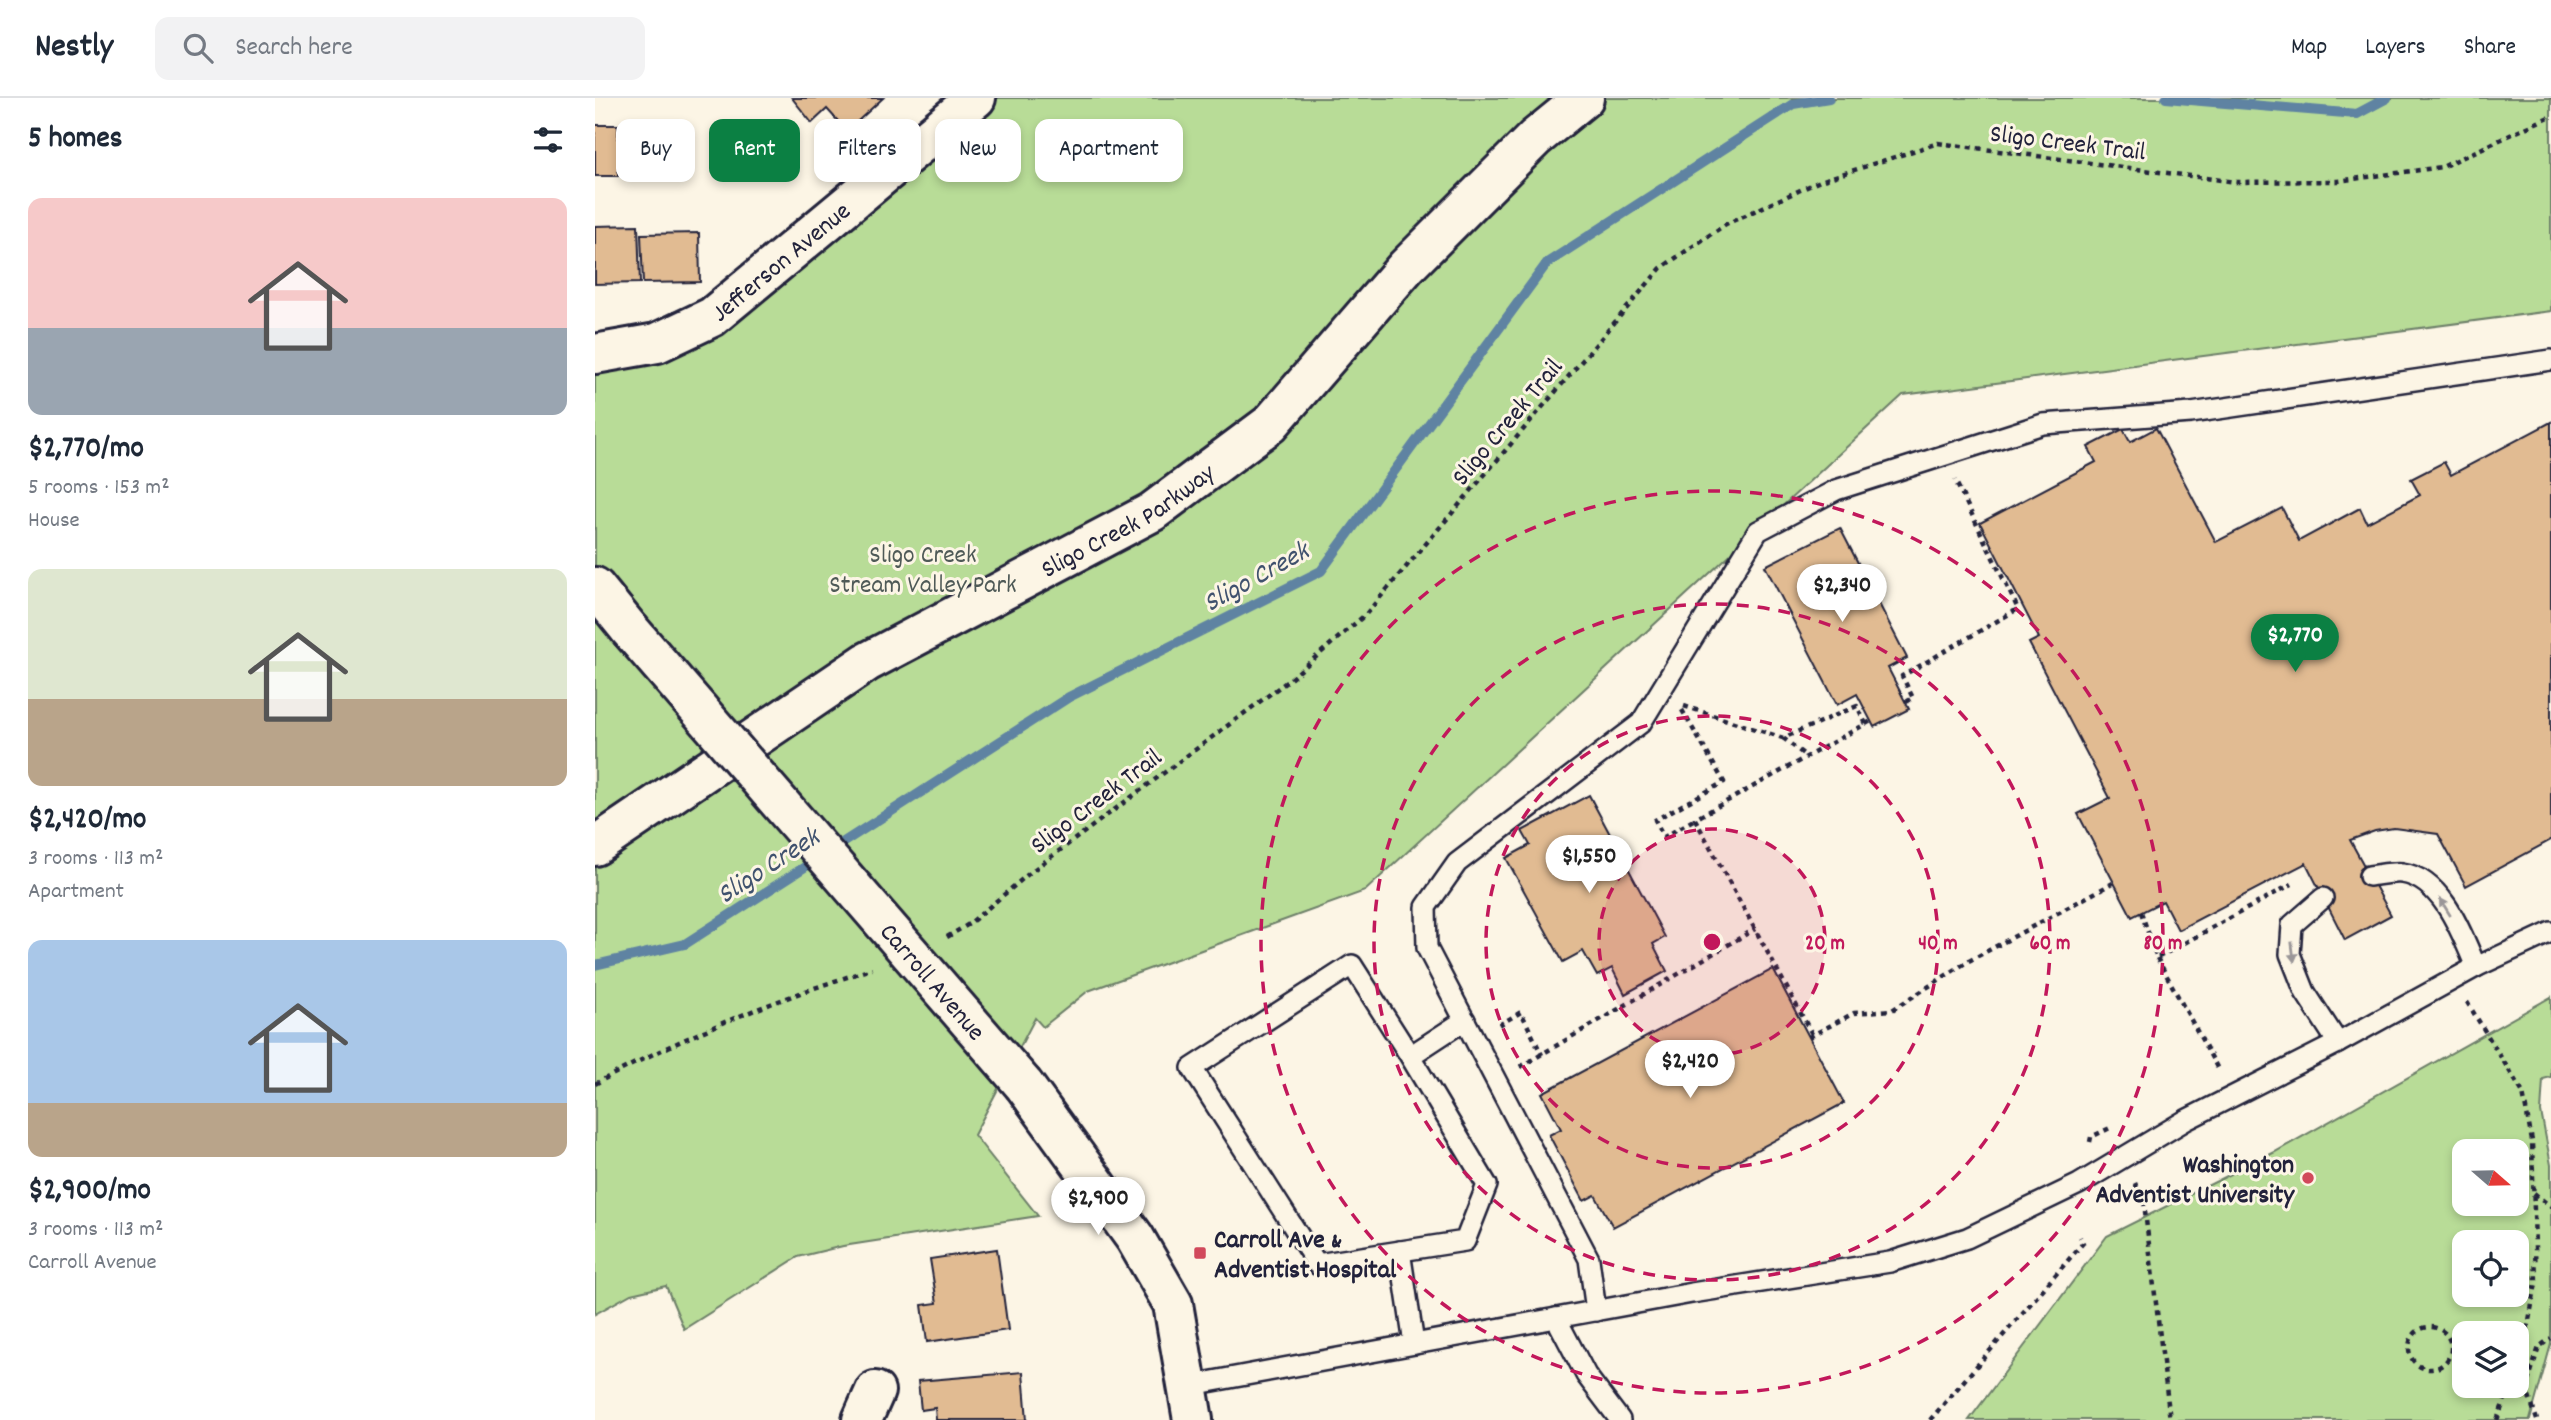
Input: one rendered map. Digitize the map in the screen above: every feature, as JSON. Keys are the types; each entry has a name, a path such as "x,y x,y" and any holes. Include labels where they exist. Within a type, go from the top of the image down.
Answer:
{"street":[{"name":"Jefferson Avenue","path":"595,354 657,343 712,317 976,98"},
{"name":"Sligo Creek Parkway","path":"595,846 867,662 1152,512 1270,424 1406,267 1535,138 1584,98"},
{"name":"Carroll Avenue","path":"595,587 1024,1085 1135,1238 1173,1304 1189,1403"}],"lane":[{"path":"1597,1311 1589,1259 1427,948 1426,907 1457,863 1641,723 1758,531 1836,490 2043,424 2191,413 2551,360"},
{"path":"2369,876 2402,873 2431,885 2459,929 2476,967"},
{"path":"2323,898 2292,925 2291,954 2305,992 2338,1043"},
{"path":"1189,1403 1414,1344 1890,1262 1967,1238 2079,1184 2186,1120 2338,1043 2476,967 2551,932"},
{"path":"1352,965 1410,1056 1487,1185 1465,1241 1317,1265 1192,1068 1352,965"},
{"path":"1410,1056 1465,1020"},
{"path":"1400,1251 1414,1344"},
{"path":"1556,1318 1586,1375 1620,1420"}],"path":[{"name":"Sligo Creek Trail","path":"937,942 969,923 1032,871 1289,680 1366,614 1661,268 1726,224 1821,181 1938,144 2236,182 2338,181 2442,167 2551,117"},
{"path":"1906,702 1913,698 1902,676 2018,609 1943,456"},
{"path":"1783,738 1857,706 1868,723 1807,757 1664,836 1655,820 1724,782 1679,704 1783,738 1807,757"},
{"path":"1695,819 1811,1035 1854,1013 1892,1010 1967,962 2113,883"},
{"path":"2157,958 2303,878"},
{"path":"2282,896 2286,887"},
{"path":"2141,912 2157,958 2220,1072"},
{"path":"1496,1081 1755,929"},
{"path":"595,1084 661,1048 810,988 876,968"},
{"path":"2467,1001 2523,1093 2532,1141 2536,1283 2529,1321"},
{"path":"1474,1038 1521,1012 1542,1055"},
{"path":"2124,1156 2144,1203 2170,1420"},
{"path":"2533,1192 2551,1207"},
{"path":"1930,1420 2083,1243 2080,1237"},
{"path":"2421,1328 2434,1328 2447,1334 2453,1352 2448,1361 2439,1368 2427,1369 2409,1356 2409,1341 2421,1328"},
{"path":"2536,1420 2526,1388 2539,1347 2551,1338"},
{"path":"2497,1420 2505,1398"}],"green space":[{"name":"Sligo Creek Stream Valley Park","path":"978,98 2551,98 2551,311 1903,395 1365,891 1088,991 1043,1027 1035,1018 974,1135 1038,1216 843,1246 798,1257 684,1329 666,1286 631,1294 595,1314 595,365 705,323 876,182 921,182 921,145 935,133 935,182 1021,182 1021,119 953,119"},
{"path":"2551,997 2551,1077 2543,1079 2541,1112 2551,1165 2551,1344 2530,1420 1969,1420 2107,1236 2275,1152"}],"building":[{"path":"792,98 883,98 860,119 836,119 827,109 812,123"},
{"path":"595,125 616,125 616,176 595,176"},
{"path":"638,225 640,283 595,284 595,226"},
{"path":"699,233 700,282 643,283 641,234"},
{"path":"2551,422 2551,840 2466,886 2438,834 2394,828 2375,831 2350,840 2391,915 2345,940 2306,863 2178,930 2163,901 2132,917 2078,814 2110,798 2029,643 2039,638 1980,523 2096,462 2088,447 2123,429 2130,442 2156,428 2216,542 2282,508 2299,541 2360,508 2367,523 2420,495 2411,479 2444,462 2451,475"},
{"path":"1840,528 1907,658 1888,668 1909,709 1874,727 1857,694 1837,705 1765,566"},
{"path":"1589,795 1665,937 1653,944 1667,971 1625,994 1612,968 1597,976 1583,951 1563,962 1506,858 1530,845 1522,831"},
{"path":"1773,969 1844,1103 1613,1227 1595,1195 1584,1201 1549,1135 1561,1129 1542,1093"},
{"path":"997,1249 1008,1330 927,1342 922,1305 937,1303 930,1259"},
{"path":"1023,1372 1027,1420 936,1420 935,1408 921,1410 918,1381"}],"waterway":[{"name":"Sligo Creek","path":"595,965 685,944 1069,697 1321,571 1547,263 1793,104 1829,98"},
{"name":"Sligo Creek","path":"2166,98 2357,114 2387,98"}],"place":[{"name":"Washington Adventist University","path":"2308,1178"},
{"name":"Carroll Ave & Adventist Hospital","path":"1200,1253"}]}
